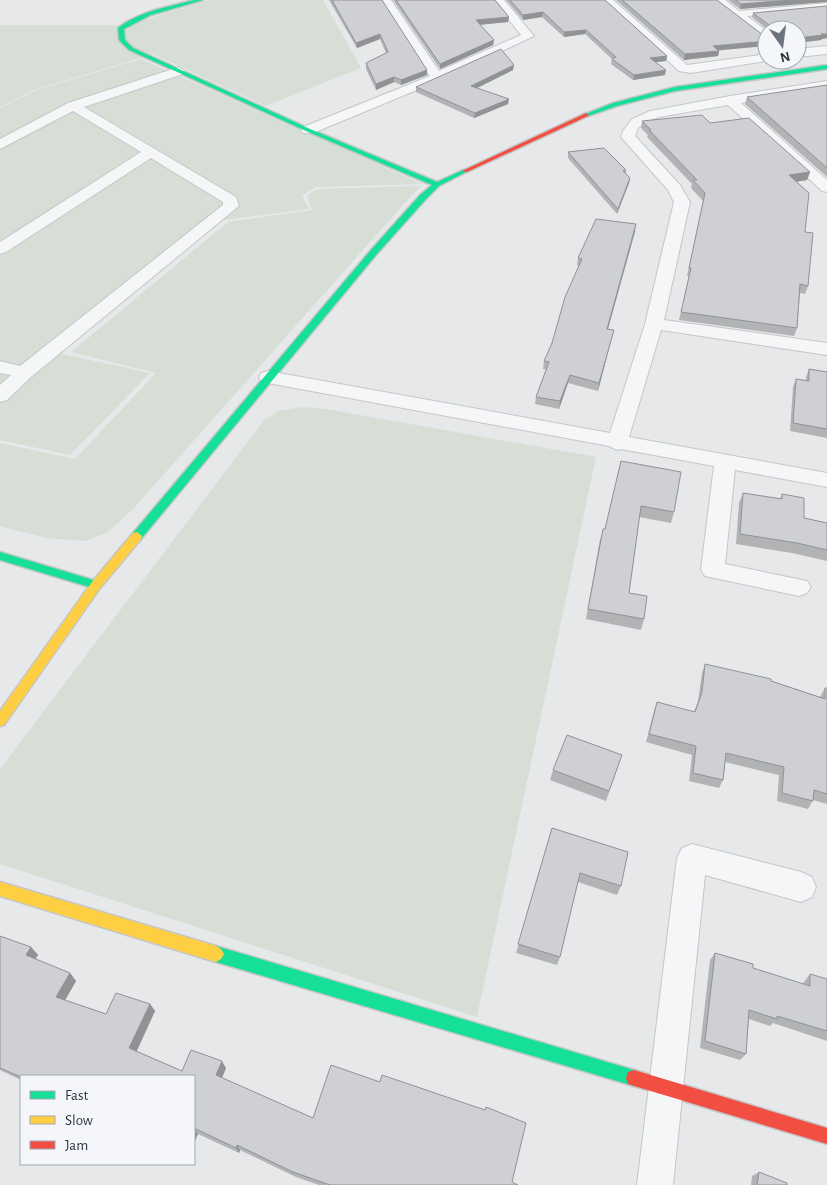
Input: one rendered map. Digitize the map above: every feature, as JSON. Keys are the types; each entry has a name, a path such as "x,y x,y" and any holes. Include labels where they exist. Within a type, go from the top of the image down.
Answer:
{"street":[{"path":"200,0 140,18 121,28 120,36 123,44 308,130 437,185"},
{"path":"386,0 437,77"},
{"path":"308,130 437,77 528,36 498,0"},
{"path":"607,0 683,68 691,69 757,59"},
{"path":"718,0 757,29"},
{"path":"737,14 827,6"},
{"path":"807,52 827,50"},
{"path":"0,721 96,585 373,253 423,197 437,185 566,123 605,107 647,95 704,84 827,67"},
{"path":"0,144 73,106 179,71"},
{"path":"617,443 654,324 682,202 675,188 628,137 628,130 633,123 650,116 730,100 827,85"},
{"path":"730,100 827,188"},
{"path":"0,396 24,373 231,206 231,200 73,106"},
{"path":"0,249 151,152"},
{"path":"654,324 827,349"},
{"path":"0,367 24,373"},
{"path":"268,377 617,443 827,480"},
{"path":"725,462 713,570 799,587"},
{"path":"0,556 96,585"},
{"path":"656,1185 692,858 801,887"},
{"path":"0,889 827,1136"}],"shaded area":[{"path":"209,0 323,0 361,68 266,106 153,54 34,90 0,107 0,25 132,25"},
{"path":"141,59 422,184 316,187 302,196 309,209 201,223 44,350 150,373 70,455 0,440 0,108 37,90"},
{"path":"421,186 132,510 108,532 85,541 46,538 0,526 0,443 75,459 156,373 71,352 228,222 312,210 307,195 318,189"},
{"path":"302,407 326,409 596,457 477,1017 0,864 0,769 265,419 279,411"}],"building":[{"path":"332,0 382,0 427,70 401,80 394,77 376,84 366,63 388,52 380,34 356,43"},
{"path":"396,0 495,0 509,17 476,20 494,40 440,64"},
{"path":"510,0 605,0 667,56 650,58 666,70 634,75 612,59 616,57 586,30 564,32 543,12 523,15"},
{"path":"622,0 717,0 757,30 757,42 713,46 719,51 685,54"},
{"path":"735,0 792,0 741,4"},
{"path":"827,6 827,34 807,37 807,20 762,20 753,13"},
{"path":"501,49 514,65 471,86 509,99 475,113 416,87"},
{"path":"827,85 827,168 747,97"},
{"path":"702,115 710,123 749,118 810,172 789,175 809,193 805,232 813,233 808,286 800,284 797,328 681,312 705,193 693,180 697,180 642,121"},
{"path":"604,148 626,170 623,171 630,178 618,209 568,152"},
{"path":"596,219 636,224 607,329 614,330 599,383 570,375 560,401 536,397 549,362 544,361 552,343 565,297 582,259 578,258"},
{"path":"809,369 827,372 827,429 793,423 796,379 809,381"},
{"path":"621,461 681,472 674,512 641,506 629,593 647,596 644,619 588,609 603,529 605,529"},
{"path":"743,493 782,499 782,494 804,498 804,518 827,523 827,550 740,534"},
{"path":"705,664 771,679 771,681 825,699 825,688 827,688 827,794 814,790 813,801 782,793 784,767 726,753 723,780 693,773 696,746 649,734 657,702 695,712 702,692"},
{"path":"567,735 622,755 609,791 553,770"},
{"path":"552,828 628,852 621,886 580,873 560,957 518,944"},
{"path":"0,936 31,947 26,955 70,973 56,997 106,1014 116,993 150,1004 129,1048 182,1071 191,1050 222,1061 216,1075 313,1118 331,1065 380,1082 382,1075 485,1110 486,1107 526,1123 512,1182 518,1185 330,1185 293,1172 237,1145 236,1148 195,1128 195,1075 20,1075 20,1077 0,1068"},
{"path":"715,953 753,964 753,968 810,986 810,974 827,979 827,1031 749,1010 746,1054 705,1041"},
{"path":"759,1172 787,1183 787,1185 757,1185"}],"traffic: fast":[{"path":"200,0 139,18 121,28 122,40 131,49 308,130 437,185"},
{"path":"586,115 615,104 675,89 827,67"},
{"path":"137,536 373,253 423,197 437,185 465,171"},
{"path":"0,556 96,585"},
{"path":"216,954 634,1078"}],"traffic: slow":[{"path":"0,721 96,585 137,536"},
{"path":"0,889 216,954"}],"traffic: jam":[{"path":"465,171 586,115"},
{"path":"634,1078 827,1136"}]}
